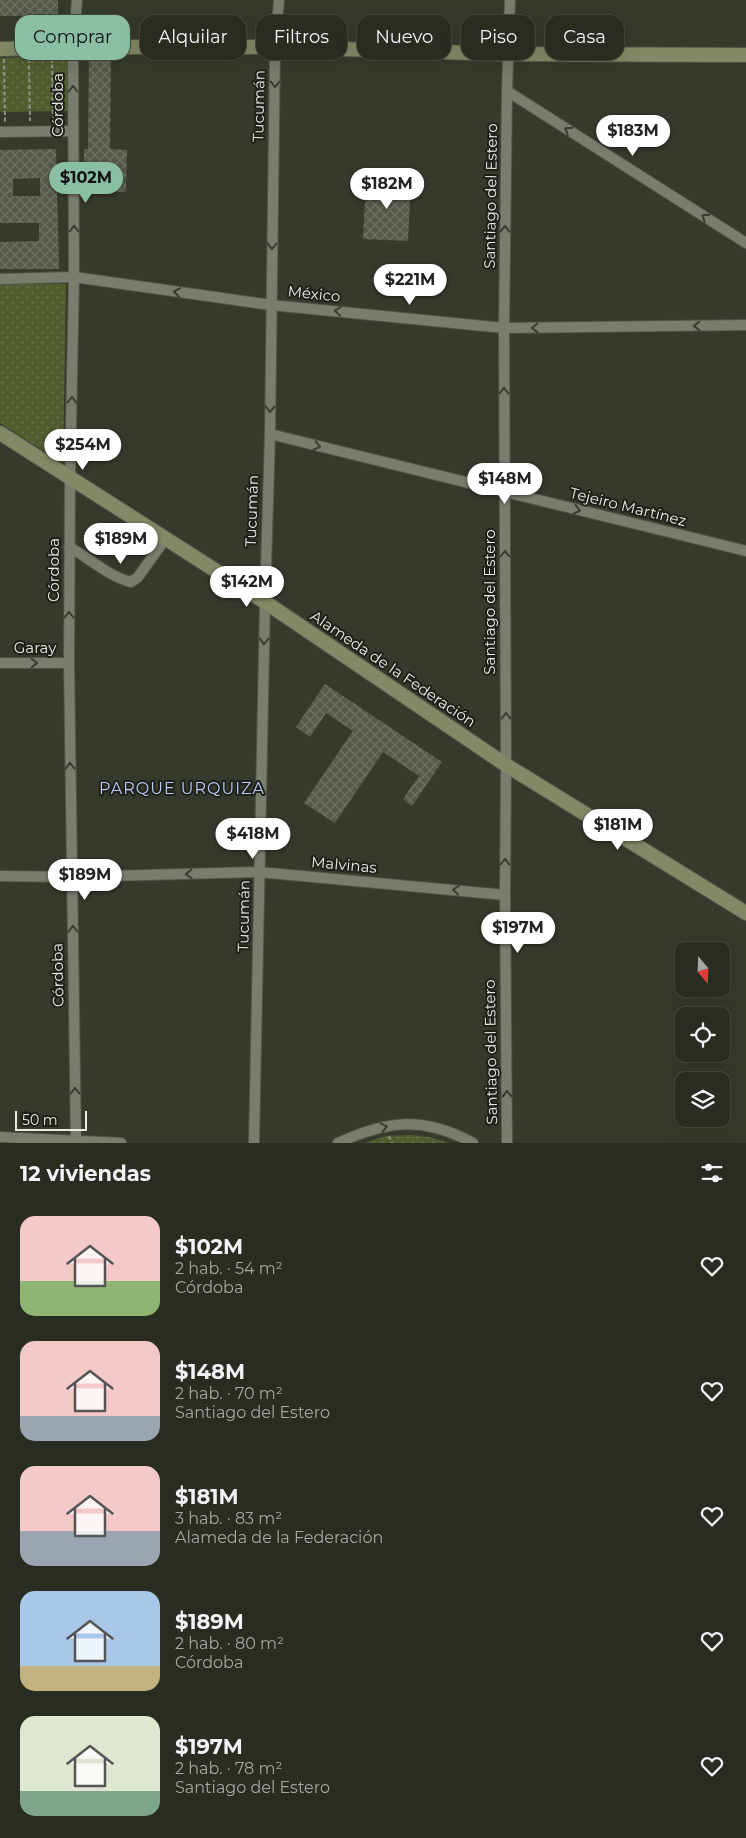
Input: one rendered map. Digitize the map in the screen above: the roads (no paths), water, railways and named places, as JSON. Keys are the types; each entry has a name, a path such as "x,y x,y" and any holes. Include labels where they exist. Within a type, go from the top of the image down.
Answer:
{"street":[{"name":"Córdoba","path":"76,15 77,0"},
{"name":"Tucumán","path":"278,15 279,0"},
{"name":"Santiago del Estero","path":"509,15 510,0"},
{"path":"130,47 256,47"},
{"path":"1,49 15,49"},
{"path":"347,49 461,53"},
{"path":"535,54 746,56"},
{"name":"Córdoba","path":"74,60 74,277 69,547 69,663 76,1141"},
{"name":"Tucumán","path":"254,1143 270,434 275,60"},
{"name":"Santiago del Estero","path":"507,1143 504,328 508,60"},
{"path":"507,91 746,244"},
{"path":"3,132 73,132"},
{"name":"México","path":"0,279 74,277 271,305 504,328 746,325"},
{"name":"Alameda de la Federación","path":"0,433 265,602 506,765 746,913"},
{"name":"Tejeiro Martínez","path":"270,434 746,551"},
{"path":"69,547 120,580 131,582 138,577 166,538"},
{"name":"Garay","path":"0,663 69,663"},
{"name":"Malvinas","path":"0,876 72,877 259,872 505,895"},
{"path":"746,905 746,917"},
{"path":"338,1143 384,1126 408,1123 429,1125 473,1143"},
{"path":"0,1137 121,1143"}],"district":[{"name":"PARQUE URQUIZA","path":"182,788"}]}
